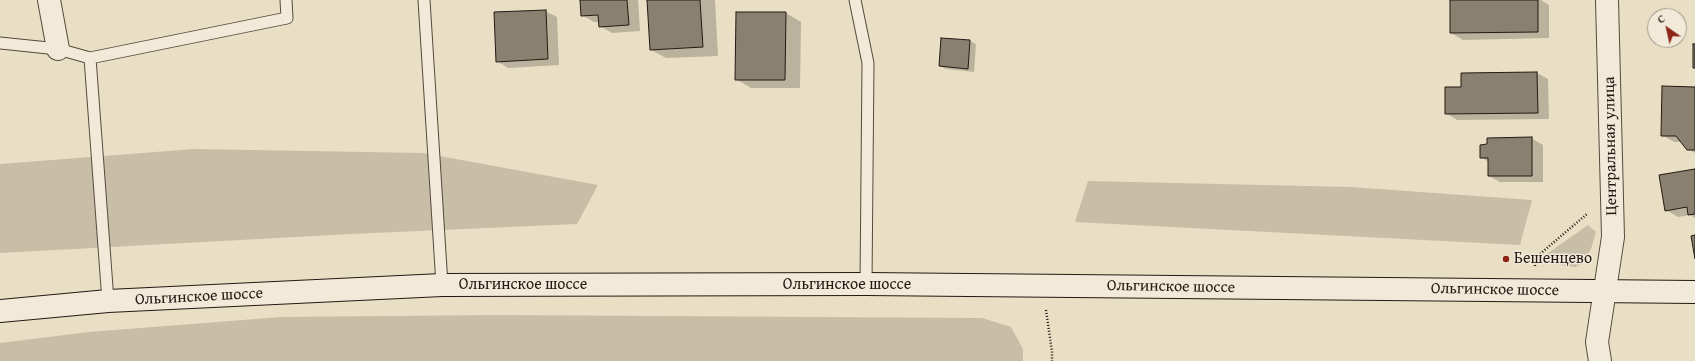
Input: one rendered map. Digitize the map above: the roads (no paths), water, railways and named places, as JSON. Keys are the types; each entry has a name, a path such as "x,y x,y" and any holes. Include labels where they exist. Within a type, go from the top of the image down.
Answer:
{"main road":[{"path":"49,0 58,50"},
{"name":"Центральная улица","path":"1600,361 1597,342 1613,238 1607,0"},
{"name":"Ольгинское шоссе","path":"0,311 108,301 442,285 866,284 1695,292"}],"lane":[{"path":"0,43 58,50 90,58 287,18 286,0"},
{"path":"424,0 442,285"},
{"path":"855,0 868,63 866,284"},
{"path":"90,58 108,301"}],"place":[{"name":"Бешенцево","path":"1506,259"}]}
